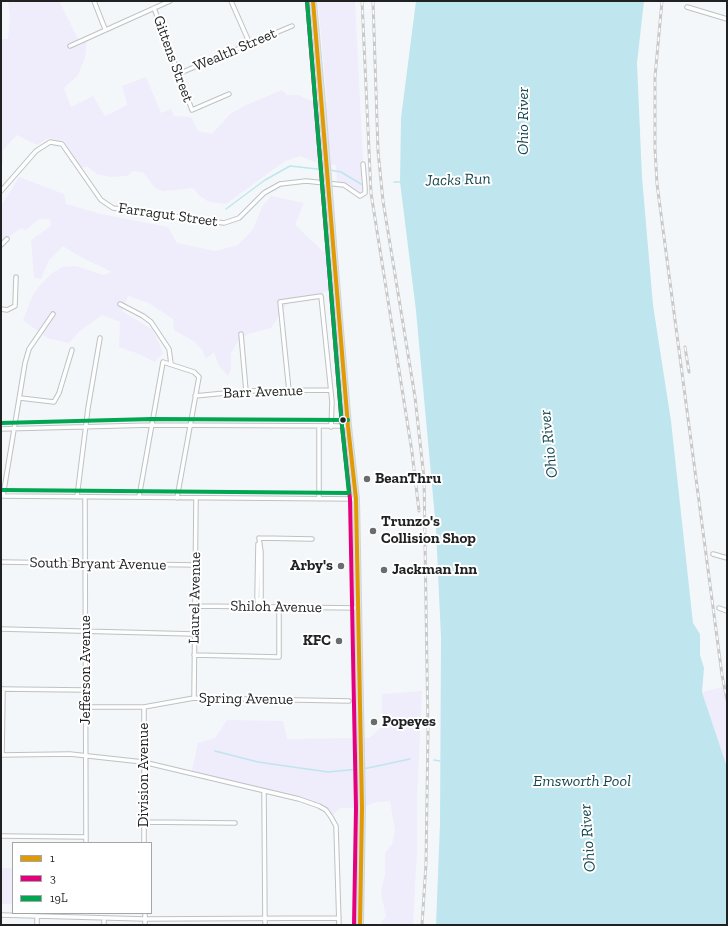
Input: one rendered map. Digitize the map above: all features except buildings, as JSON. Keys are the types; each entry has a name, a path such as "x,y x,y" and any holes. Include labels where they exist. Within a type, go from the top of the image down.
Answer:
{"highway":[{"path":"313,1 348,426 356,498 362,808 360,925"}],"street":[{"path":"94,1 106,29"},
{"path":"70,46 170,1"},
{"path":"231,1 250,44"},
{"path":"687,7 727,19"},
{"name":"Gittens Street","path":"154,8 192,110 229,94"},
{"name":"Wealth Street","path":"178,74 292,26"},
{"name":"Farragut Street","path":"1,191 36,151 50,142 62,144 101,200 113,208 224,223 239,218 264,193 280,184 306,181 344,186 360,196 365,193 363,164"},
{"path":"1,245 7,239"},
{"path":"1,309 11,309 16,304 16,277"},
{"path":"289,391 280,302 321,296 332,402 331,427"},
{"path":"120,304 151,322 169,349 171,364"},
{"path":"53,314 29,349 2,496 320,499 356,498"},
{"path":"241,334 246,391"},
{"path":"77,497 100,338"},
{"path":"20,398 54,402 59,393 72,350"},
{"path":"139,497 163,362 194,372 199,377 177,498"},
{"name":"Barr Avenue","path":"195,396 246,391 330,390"},
{"path":"1,429 152,425 348,426"},
{"path":"319,427 320,499"},
{"name":"Jefferson Avenue","path":"85,497 86,842"},
{"name":"Laurel Avenue","path":"194,698 196,498"},
{"path":"258,606 259,538 312,539"},
{"path":"713,554 727,558"},
{"name":"South Bryant Avenue","path":"1,562 195,565"},
{"name":"Shiloh Avenue","path":"195,606 358,608"},
{"path":"194,655 279,657 279,607"},
{"path":"719,608 727,611"},
{"path":"1,629 194,634"},
{"path":"85,690 2,689 1,755 70,754 144,762 264,791 315,805 326,810 336,826 339,925"},
{"name":"Spring Avenue","path":"85,706 144,708 194,698 349,701"},
{"name":"Division Avenue","path":"144,708 144,842"},
{"path":"264,791 266,925"},
{"path":"144,822 235,824"},
{"path":"1,836 86,837"},
{"path":"86,914 87,918"},
{"path":"145,914 145,925"},
{"path":"1,915 145,919 339,918"},
{"path":"37,916 37,925"},
{"path":"104,918 104,925"}],"shaded area":[{"path":"8,1 59,1 80,43 87,40 85,57 78,75 64,88 71,107 93,96 105,116 127,105 122,86 146,77 161,113 171,109 174,116 191,117 198,131 212,134 230,114 246,105 282,90 287,95 298,95 316,103 327,102 318,1 355,1 363,161 360,162 362,191 359,193 343,182 337,183 336,165 322,165 300,156 285,161 226,204 209,202 200,196 193,188 163,191 155,188 143,172 133,171 127,176 110,177 97,174 87,166 81,168 64,141 48,138 37,145 17,135 3,150 3,163 1,166 1,39 8,39 10,17"},
{"path":"19,177 64,194 66,204 101,214 168,227 177,243 215,251 238,245 253,229 262,207 271,196 304,203 295,225 328,256 331,290 287,304 271,328 248,334 238,341 231,353 231,369 228,376 219,366 214,352 206,359 202,350 195,342 174,330 173,319 147,302 128,296 122,311 153,330 163,353 155,362 139,354 119,347 120,322 102,315 80,331 69,343 47,338 23,320 33,295 40,285 51,274 62,267 76,266 104,275 112,272 79,256 63,246 49,260 41,279 34,278 31,240 51,226 50,219 39,219 26,230 21,228 1,243 1,206"},
{"path":"727,686 727,767 702,692"},
{"path":"422,691 413,925 382,925 381,922 386,917 381,892 385,875 385,853 392,844 395,830 390,801 376,802 362,808 340,808 331,817 326,810 299,799 191,774 198,743 215,738 227,720 283,721 287,739 369,738 382,727 382,694"},
{"path":"1,868 12,868 12,904 1,904"}],"water":[{"name":"Emsworth Pool","path":"416,1 644,1 637,63 642,177 653,305 671,421 693,623 700,634 700,655 704,668 702,692 727,767 727,925 436,925 440,823 441,638 436,529 416,311 400,182 401,118"}],"waterway":[{"name":"Jacks Run","path":"226,209 265,180 290,166 326,170"},
{"name":"Jacks Run","path":"330,170 341,172 361,184"},
{"name":"Jacks Run","path":"394,182 402,182"},
{"path":"215,751 258,762 328,772 359,769"},
{"path":"363,769 410,759"},
{"path":"434,760 440,761"}],"railway":[{"path":"362,1 371,193 412,452 419,511"},
{"path":"373,1 378,151 383,201 415,397 424,478 428,731 426,864 422,925"},
{"path":"662,1 655,77 655,149 657,184 722,675 727,700"},
{"path":"685,347 689,372"}],"transit line":[{"name":"3","path":"307,1 342,426 350,499 356,808 354,925"},
{"name":"19L","path":"1,490 349,493 342,426 307,1"},
{"name":"1","path":"313,1 348,426 356,499 362,808 360,925"},
{"name":"19L","path":"1,423 152,419 348,420"}],"place":[{"name":"BeanThru","path":"367,479"},
{"name":"Trunzo's Collision Shop","path":"373,531"},
{"name":"Arby's","path":"341,566"},
{"name":"Jackman Inn","path":"384,570"},
{"name":"KFC","path":"339,641"},
{"name":"Popeyes","path":"374,722"}],"water label":[{"name":"Ohio River","path":"523,121"},
{"name":"Ohio River","path":"549,444"},
{"name":"Ohio River","path":"588,838"}]}
